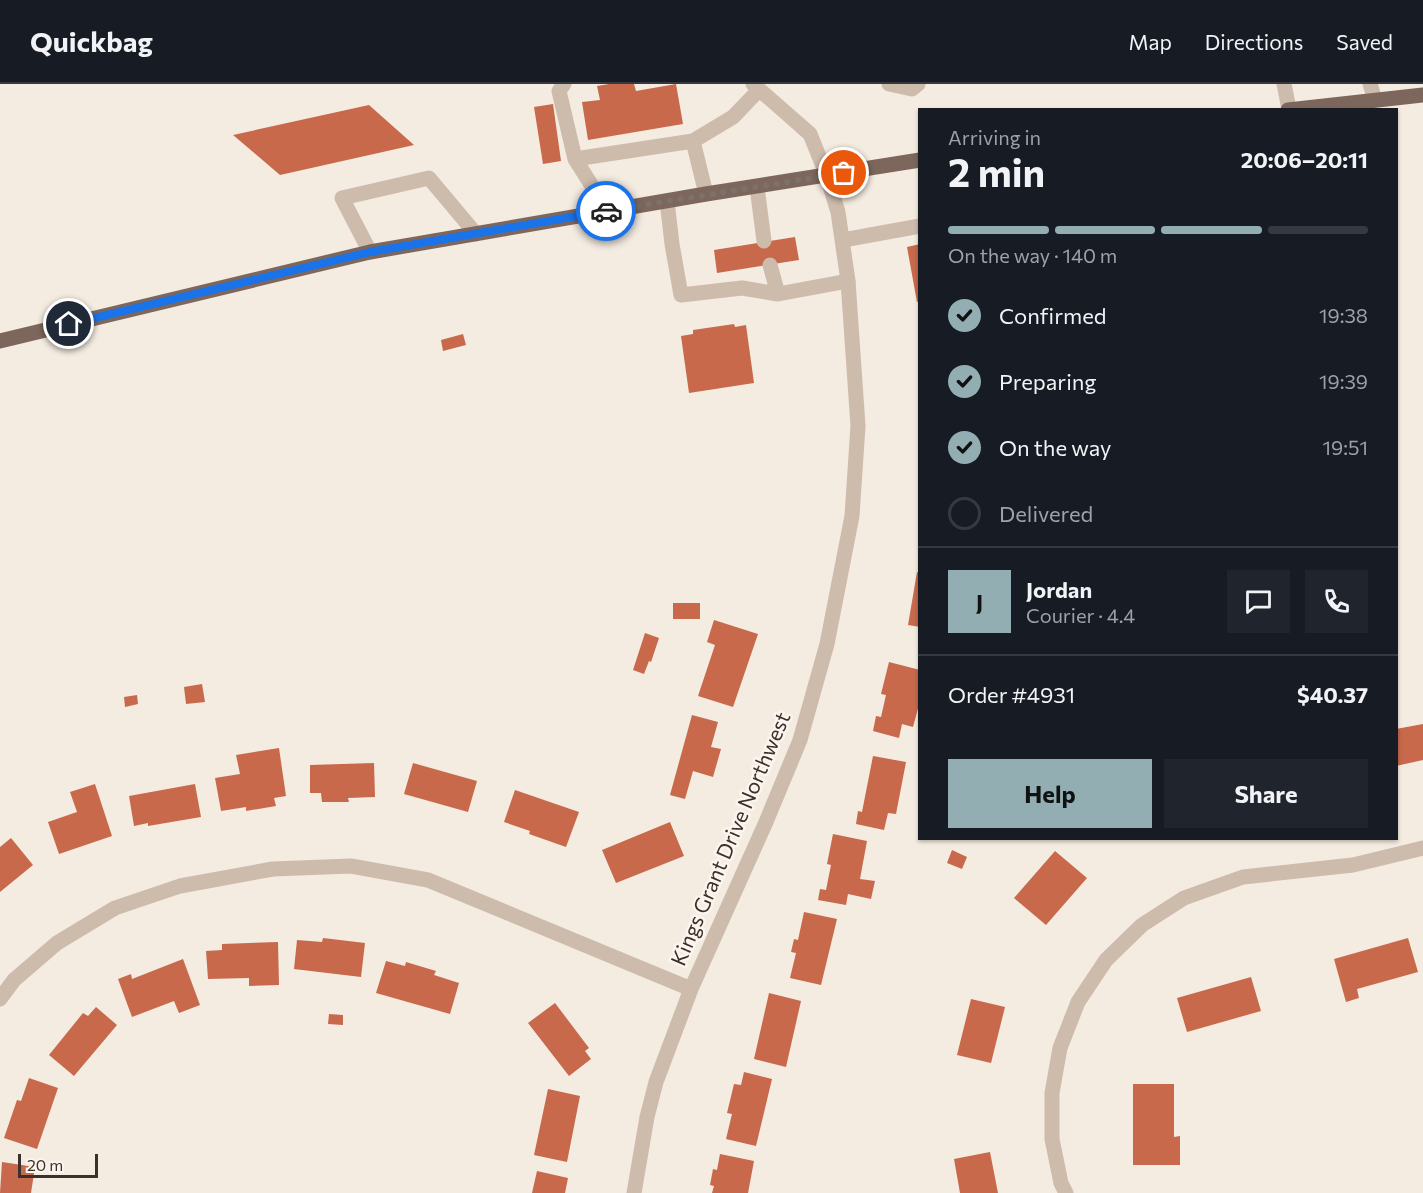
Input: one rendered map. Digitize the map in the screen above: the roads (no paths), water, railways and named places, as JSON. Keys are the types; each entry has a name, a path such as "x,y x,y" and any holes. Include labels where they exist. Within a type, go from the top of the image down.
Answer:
{"main road":[{"path":"1322,108 1423,95"},
{"path":"0,341 370,252 918,160"}],"street":[{"path":"564,84 559,91 575,159 592,186 598,213"},
{"path":"889,84 912,89 918,84"},
{"path":"1284,84 1289,108"},
{"path":"1370,84 1375,100"},
{"path":"575,159 693,141 733,117 762,88"},
{"name":"Kings Grant Drive Northwest","path":"634,1193 647,1117 656,1082 691,989 800,740 827,644 852,516 858,426 848,281 838,212 827,176 810,134 762,88"},
{"path":"693,141 706,194"},
{"path":"370,252 342,198 429,178 476,234"},
{"path":"757,187 764,241"},
{"path":"667,201 681,296 742,288 778,294 848,281"},
{"path":"843,240 918,226"},
{"path":"770,265 778,294"},
{"path":"1066,1193 1061,1183 1052,1139 1052,1093 1060,1048 1078,1002 1106,960 1142,925 1184,898 1243,877 1353,865 1423,848"},
{"path":"0,999 14,980 57,943 115,908 180,886 273,869 351,866 428,880 691,989"}]}
